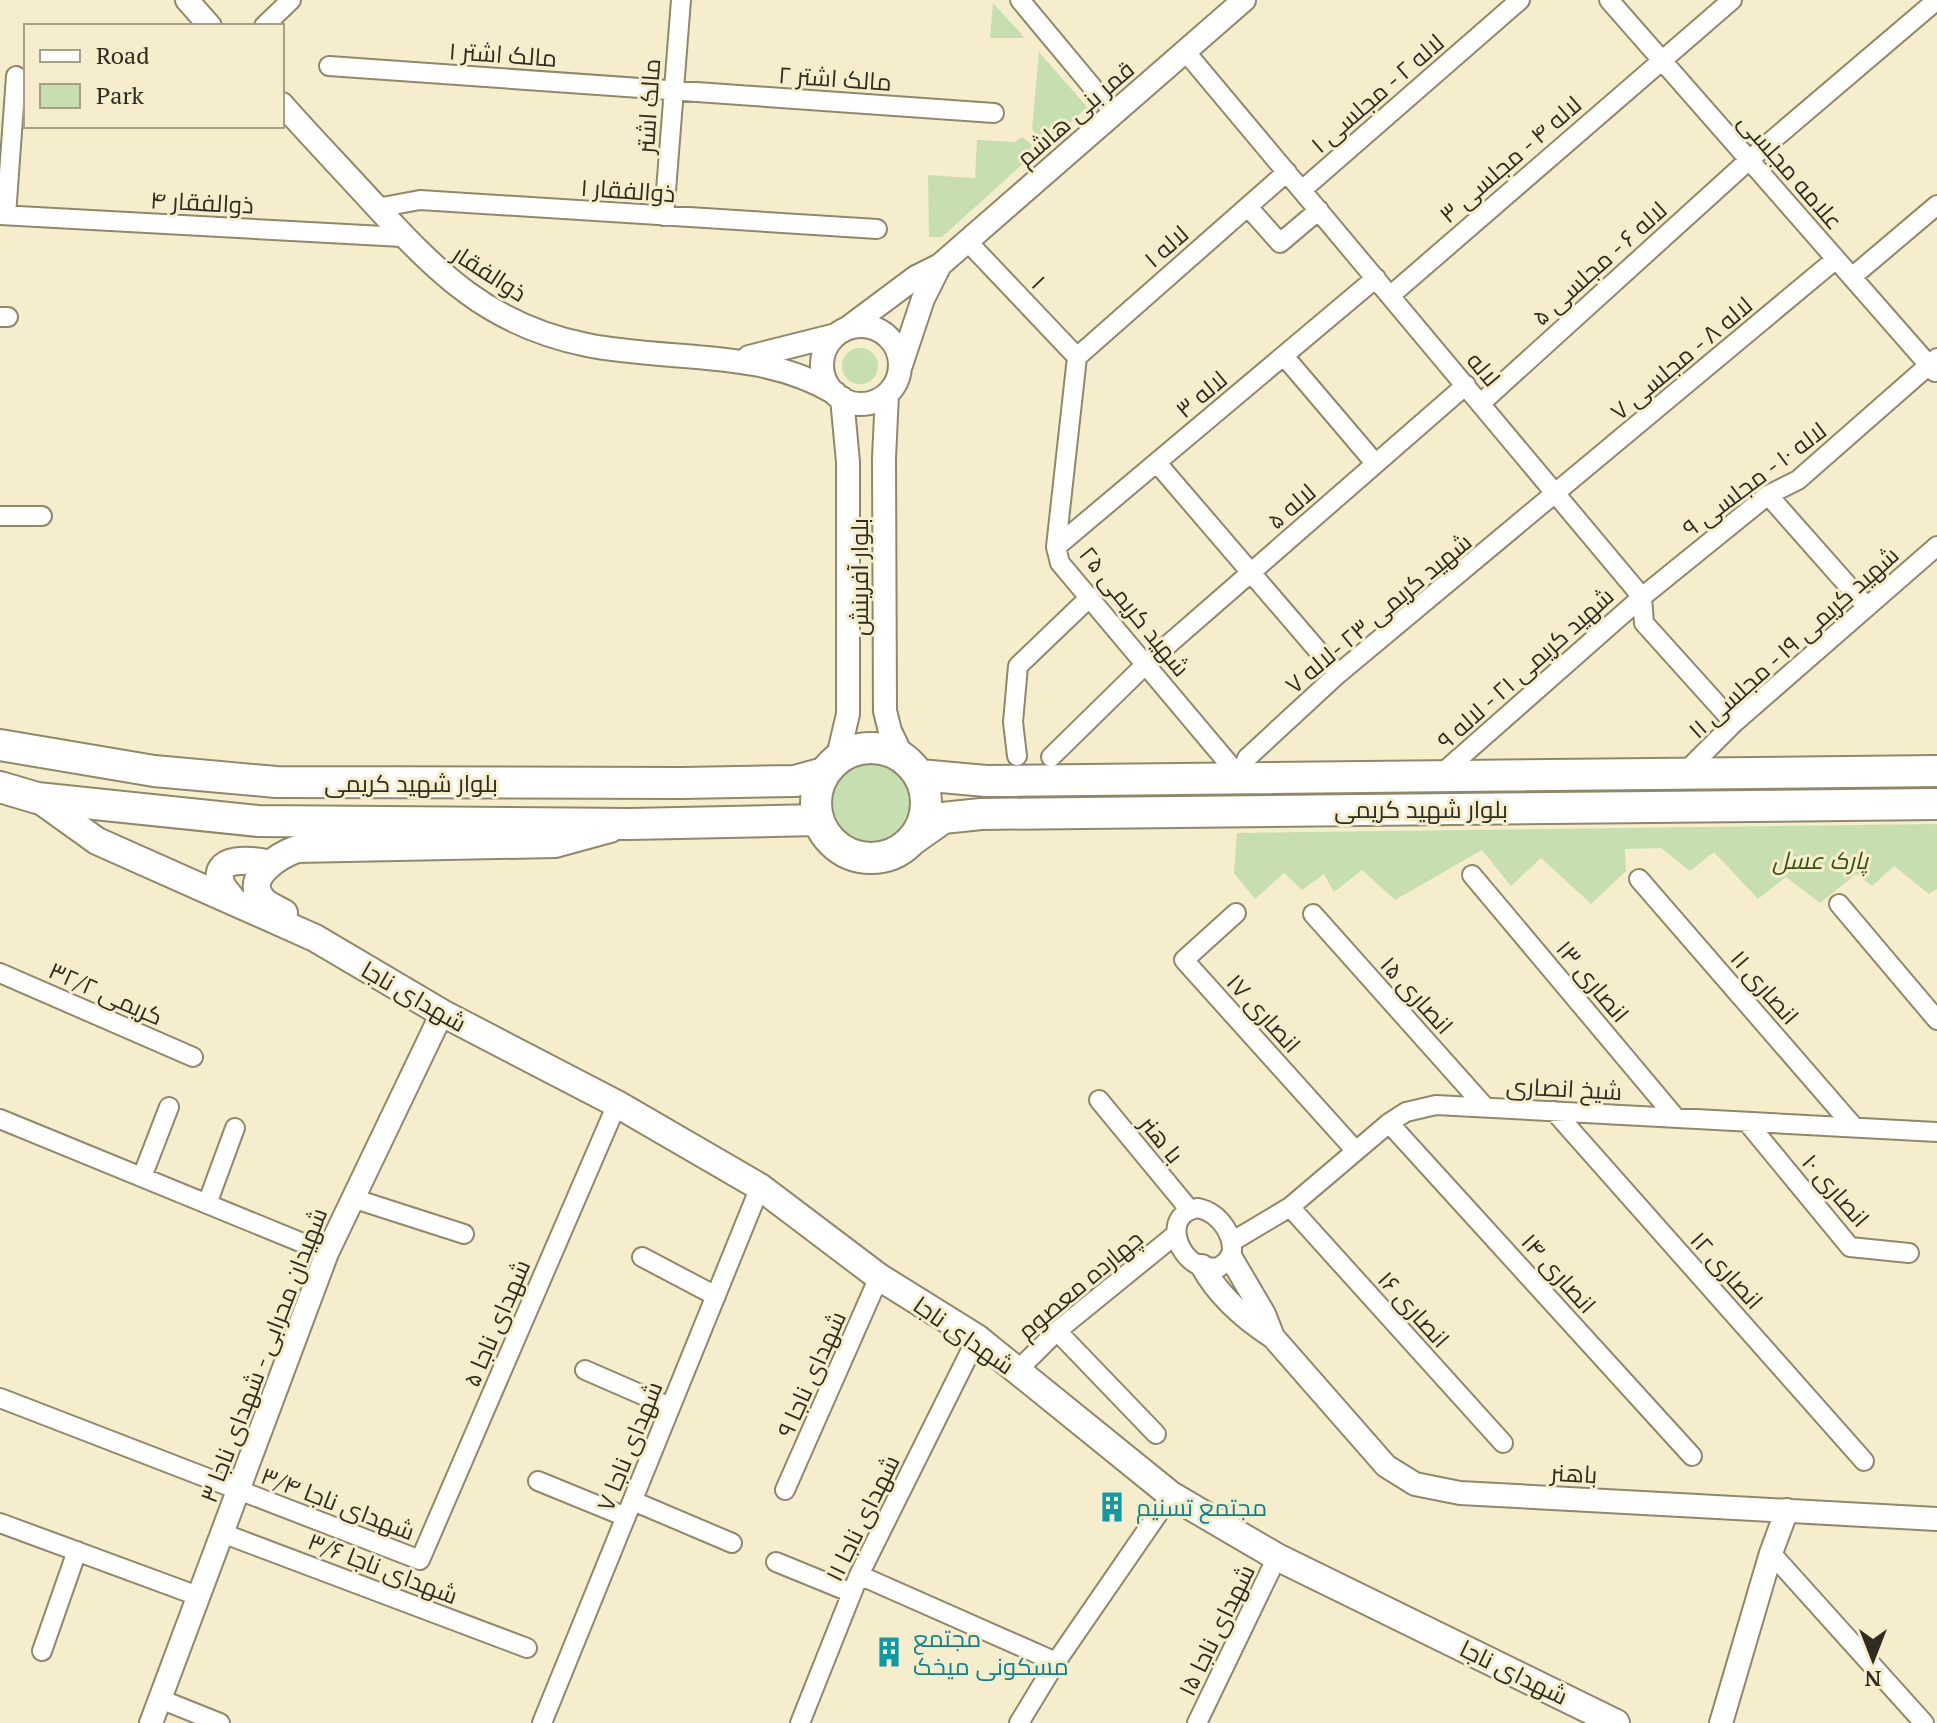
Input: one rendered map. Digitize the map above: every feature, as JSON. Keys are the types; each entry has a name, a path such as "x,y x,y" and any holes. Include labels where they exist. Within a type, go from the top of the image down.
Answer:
{"main road":[{"name":"بلوار شهید کریمی","path":"0,745 154,771 276,782 496,784 795,781 830,767"},
{"path":"873,747 911,766 926,792 927,809 922,826 912,840 900,851 884,857 868,858 851,854 837,846 818,820 816,804 818,788 830,767 845,754 873,747"},
{"name":"بلوار شهید کریمی","path":"911,766 986,781 1682,775 1931,766"},
{"path":"752,820 768,803 765,788 757,781"},
{"path":"981,814 966,808 964,791 967,785 986,781"},
{"name":"بلوار شهید کریمی","path":"0,787 37,798 258,821 630,824 818,820"},
{"name":"شهدای ناجا","path":"37,798 97,841 315,938 442,1013 617,1104 760,1187 879,1277 977,1338 1171,1495 1277,1557 1616,1723"},
{"name":"بلوار شهید کریمی","path":"912,840 943,818 981,814 1937,804"},
{"path":"234,902 221,884 222,873 233,860 270,864 284,853 320,847 555,844 630,824"},
{"name":"شهدای ناجا","path":"270,864 257,884 263,901 289,916 315,938"}],"street":[{"path":"187,0 208,24"},
{"path":"266,24 291,0"},
{"name":"مالک اشتر","path":"664,216 681,0"},
{"path":"1020,0 1114,113"},
{"name":"قمر بنی هاشم","path":"940,265 1244,0"},
{"name":"لاله ۲ - مجلسی ۱","path":"1302,190 1520,0"},
{"name":"علامه مجلسی","path":"1609,0 1934,366"},
{"name":"لاله ۴ - مجلسی ۳","path":"1391,295 1732,0"},
{"name":"لاله ۶ - مجلسی ۵","path":"1481,403 1749,160 1937,0"},
{"name":"لاله","path":"1185,51 1642,597 1644,623 1734,723"},
{"name":"مالک اشتر ۱","path":"329,66 673,91"},
{"path":"3,215 14,75"},
{"name":"مالک اشتر ۲","path":"673,91 994,113"},
{"name":"ذوالفقار","path":"284,106 402,237 457,288 501,315 584,344 645,354 736,360"},
{"name":"لاله ۱","path":"1077,357 1287,172"},
{"name":"ذوالفقار ۱","path":"377,208 420,200 877,229"},
{"path":"1852,277 1937,205"},
{"path":"1248,207 1280,243 1319,210"},
{"name":"ذوالفقار ۴","path":"3,215 402,237"},
{"name":"۱","path":"967,241 1077,357"},
{"name":"لاله ۸ - مجلسی ۷","path":"1557,493 1836,259"},
{"path":"736,360 797,373 839,396 865,403 887,394 894,386 923,299 940,265"},
{"path":"839,396 828,385 822,364 824,353 843,331 916,277 940,265"},
{"name":"لاله ۳","path":"1056,547 1376,278"},
{"path":"736,360 843,331 874,328 884,333 899,353 901,365"},
{"path":"1284,356 1375,463"},
{"name":"شهید کریمی ۲۵","path":"1077,357 1056,547 1060,563 1240,777"},
{"name":"لاله ۱۰ - مجلسی ۹","path":"1642,597 1768,495 1798,480 1934,366"},
{"name":"لاله ۵","path":"1051,757 1147,663 1466,385"},
{"name":"بلوار آفرینش","path":"887,394 884,458 885,711 890,731 911,766"},
{"name":"بلوار آفرینش","path":"830,767 848,714 848,462 839,396"},
{"path":"1157,463 1338,674"},
{"name":"شهید کریمی ۲۳ -لاله ۷","path":"1240,777 1247,758 1338,674 1557,493"},
{"path":"1768,495 1867,607"},
{"path":"0,516 42,516"},
{"name":"شهید کریمی ۱۹ - مجلسی ۱۱","path":"1682,775 1734,723 1937,546"},
{"path":"1017,756 1013,722 1018,666 1090,597"},
{"name":"شهید کریمی ۲۱ - لاله ۹","path":"1440,775 1642,597"},
{"name":"انصاری ۱۳","path":"1472,875 1676,1118"},
{"name":"انصاری ۱۱","path":"1639,879 1854,1127"},
{"path":"1839,904 1937,1020"},
{"name":"انصاری ۱۷","path":"1236,913 1184,960 1355,1150"},
{"name":"انصاری ۱۵","path":"1313,914 1486,1108"},
{"name":"کریمی ۳۲/۲","path":"0,973 193,1057"},
{"name":"شهیدان محرابی - شهدای ناجا ۳","path":"151,1723 327,1253 442,1013"},
{"name":"با هنر","path":"1099,1100 1189,1209"},
{"name":"شهدای ناجا ۵","path":"420,1560 617,1104"},
{"name":"شیخ انصاری","path":"1232,1250 1290,1207 1389,1123 1406,1112 1436,1105 1937,1132"},
{"path":"142,1177 169,1107"},
{"name":"انصاری ۱۲","path":"1554,1111 1864,1461"},
{"path":"0,1119 327,1253"},
{"name":"انصاری ۱۰","path":"1747,1122 1850,1247 1909,1253"},
{"name":"انصاری ۱۴","path":"1389,1123 1692,1456"},
{"path":"207,1204 235,1128"},
{"name":"شهدای ناجا ۷","path":"542,1723 760,1187"},
{"path":"352,1198 464,1234"},
{"name":"انصاری ۱۶","path":"1290,1207 1503,1443"},
{"path":"1198,1208 1221,1222 1232,1250 1218,1268 1202,1266 1184,1251 1175,1235 1177,1222 1189,1209 1198,1208"},
{"name":"چهارده معصوم","path":"1017,1371 1057,1331 1175,1235"},
{"name":"باهنر","path":"1232,1250 1273,1337"},
{"path":"642,1257 716,1296"},
{"name":"باهنر","path":"1202,1266 1209,1279 1249,1322 1273,1337 1386,1466 1415,1484 1460,1493 1787,1510 1933,1522"},
{"name":"شهدای ناجا ۹","path":"785,1490 879,1277"},
{"path":"1057,1331 1156,1434"},
{"name":"شهدای ناجا ۱۱","path":"800,1723 859,1575 977,1338"},
{"path":"585,1370 670,1407"},
{"name":"شهدای ناجا ۳/۴","path":"0,1398 420,1560"},
{"path":"538,1481 732,1543"},
{"path":"1019,1723 1056,1662 1171,1495"},
{"path":"1721,1723 1771,1553 1787,1510"},
{"path":"0,1523 198,1596"},
{"name":"شهدای ناجا ۳/۶","path":"222,1533 527,1648"},
{"path":"42,1651 77,1551"},
{"path":"1771,1553 1924,1723"},
{"name":"شهدای ناجا ۱۵","path":"1197,1723 1277,1557"},
{"path":"776,1562 852,1593"},
{"path":"859,1575 1056,1662"},
{"path":"160,1699 220,1723"}],"green space":[{"path":"993,3 1025,38 990,38"},
{"path":"1039,52 1087,107 1046,146 1032,129"},
{"path":"1022,137 1038,150 942,237 929,237 928,175 975,178 977,140 1015,142"},
{"path":"860,348 873,353 878,366 873,379 860,384 847,379 842,366 847,353"},
{"path":"871,760 895,767 907,779 914,803 907,827 895,839 871,846 847,839 835,827 828,803 835,779 847,767"},
{"name":"پارک عسل","path":"1937,824 1937,889 1929,894 1894,866 1872,886 1856,874 1820,903 1786,877 1758,899 1714,852 1690,871 1661,848 1625,849 1626,871 1591,904 1541,858 1511,886 1482,850 1395,900 1362,870 1334,892 1324,874 1302,890 1284,873 1255,899 1234,873 1237,833"}],"place":[{"name":"مجتمع تسنیم","path":"1112,1507"},
{"name":"مجتمع مسکونی میخک","path":"889,1652"}]}
